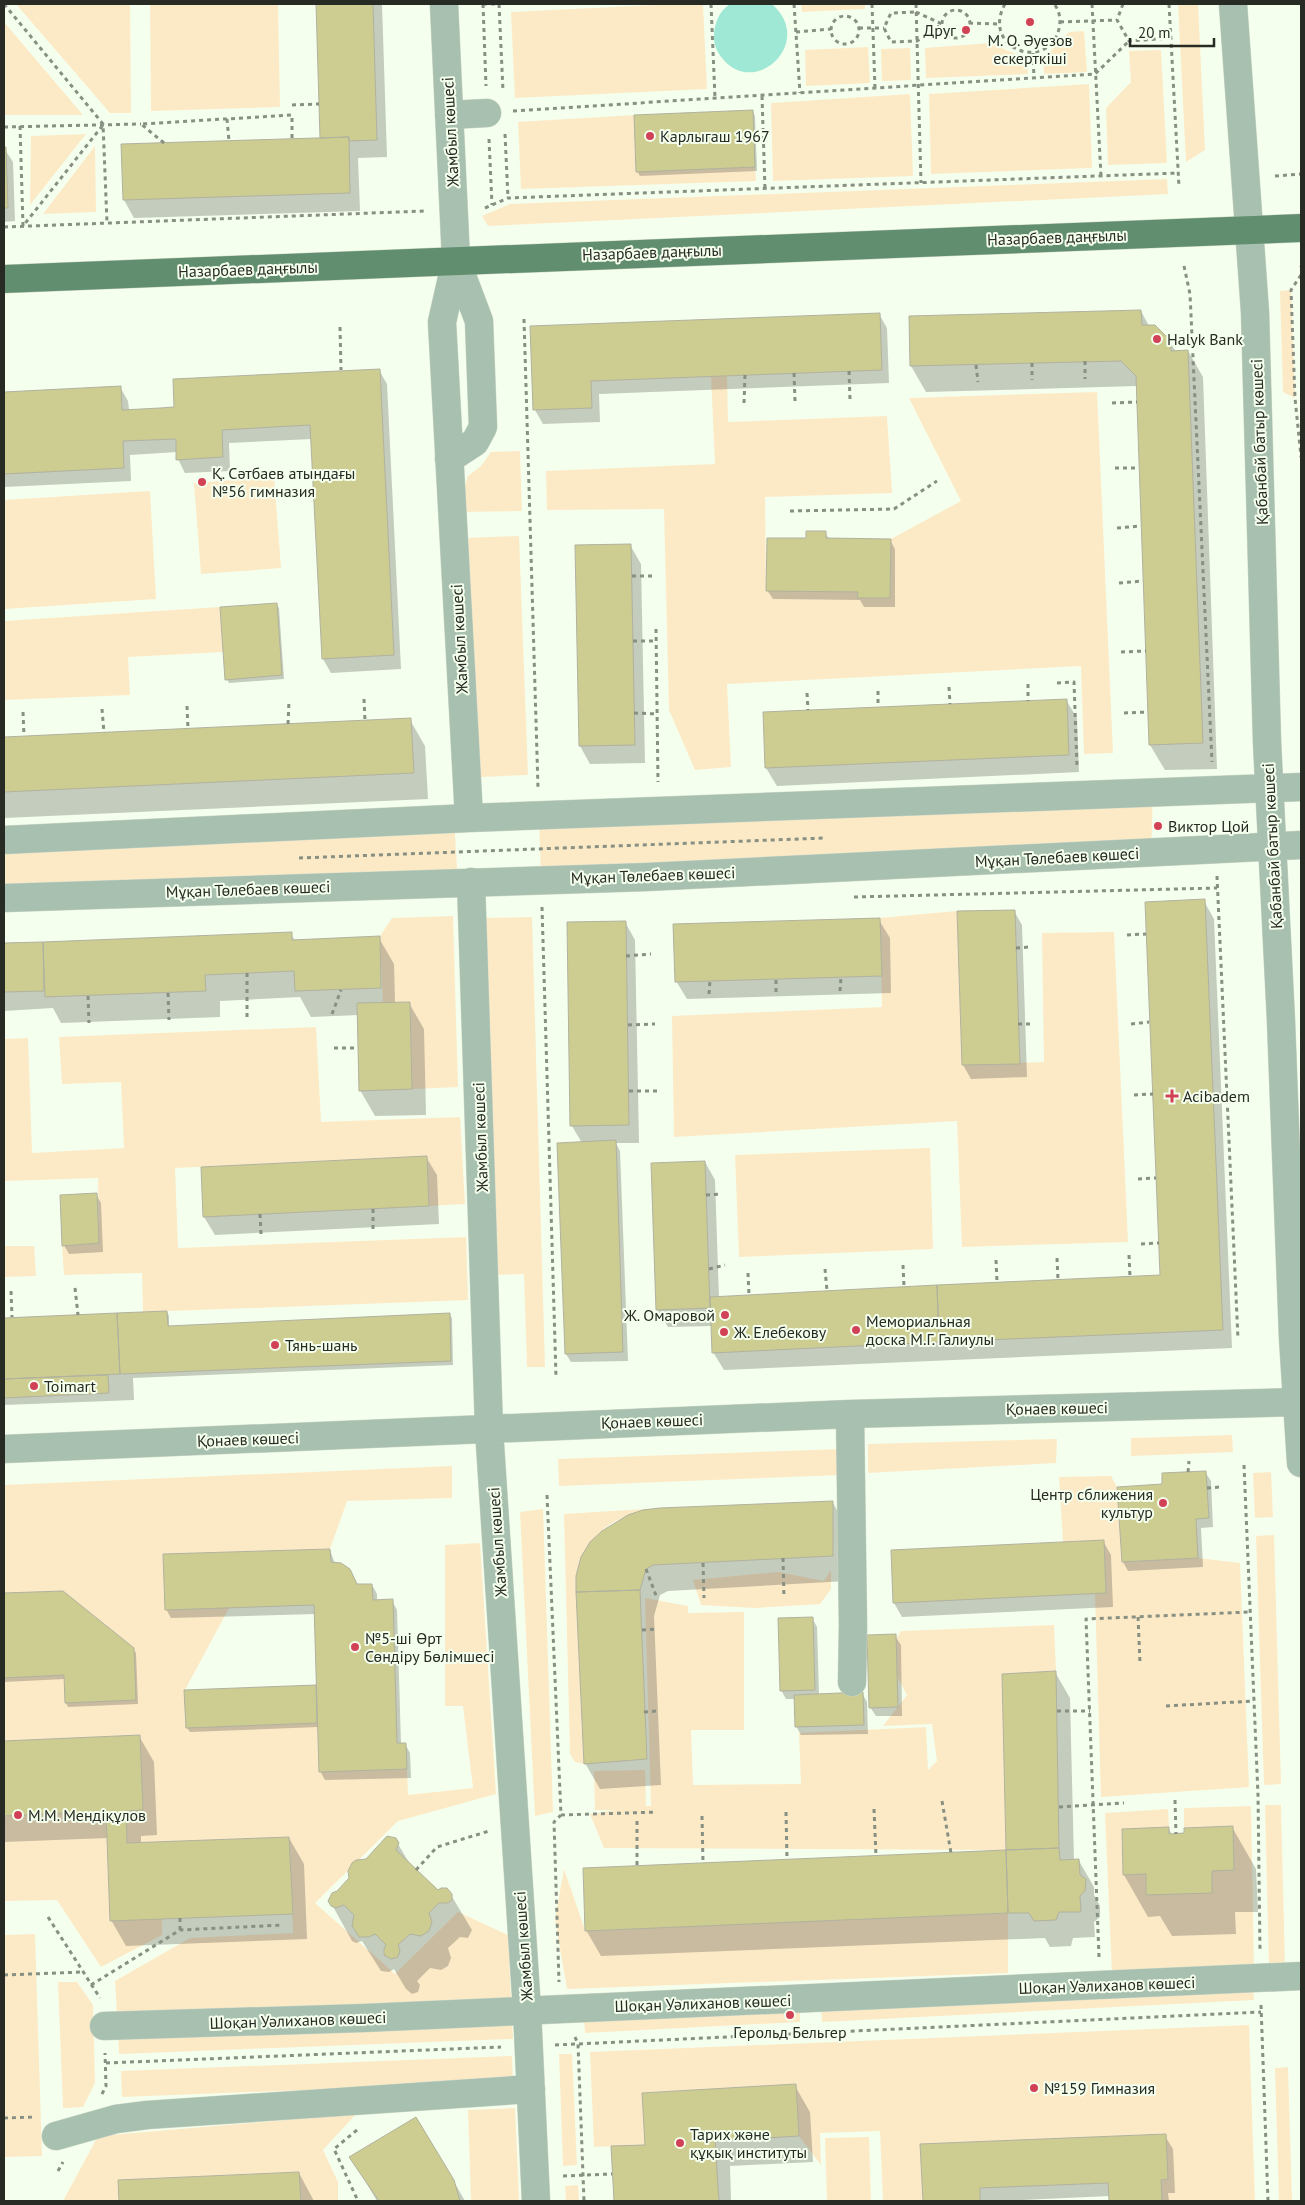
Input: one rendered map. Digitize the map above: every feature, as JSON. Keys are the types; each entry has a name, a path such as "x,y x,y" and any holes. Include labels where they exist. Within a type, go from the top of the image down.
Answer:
{"main road":[{"name":"Назарбаев даңғылы","path":"4,279 1301,228"}],"street":[{"name":"Жамбыл көшесі","path":"444,4 456,260 442,322 469,818"},
{"path":"1234,4 1250,230"},
{"path":"449,115 488,113"},
{"name":"Қабанбай батыр көшесі","path":"1250,230 1259,432 1269,789 1301,1463"},
{"name":"Жамбыл көшесі","path":"449,460 475,442 483,427 479,321 456,260"},
{"path":"4,840 469,818 1301,787"},
{"name":"Мұқан Төлебаев көшесі","path":"4,898 648,877 1301,845"},
{"name":"Жамбыл көшесі","path":"471,882 489,1429 527,2010 536,2189"},
{"name":"Қонаев көшесі","path":"4,1449 489,1429 542,1425 850,1414 1299,1402"},
{"path":"850,1414 852,1682"},
{"name":"Шоқан Уәлиханов көшесі","path":"104,2026 560,2009 1301,1976"},
{"path":"56,2136 116,2119 147,2115 531,2090"}],"path":[{"path":"4,4 103,124 107,223"},
{"path":"483,4 496,4"},
{"path":"711,4 715,98"},
{"path":"794,4 800,93"},
{"path":"872,4 875,88"},
{"path":"916,4 921,183"},
{"path":"1005,4 1000,14 1001,34 1014,49 1033,53 1043,50 1057,36 1060,22 1054,4"},
{"path":"1092,4 1101,176"},
{"path":"1117,20 1123,4"},
{"path":"1169,4 1179,187"},
{"path":"953,10 966,14 970,23 967,32 956,38 944,32 942,24 945,16 953,10"},
{"path":"884,28 891,13 916,12 942,24"},
{"path":"847,16 855,20 859,28 857,37 846,43 837,41 831,29 834,21 847,16"},
{"path":"1060,22 1117,20"},
{"path":"1117,20 1129,41"},
{"path":"970,23 999,24"},
{"path":"884,28 891,42 917,41 942,24"},
{"path":"859,28 884,28"},
{"path":"796,32 831,29"},
{"path":"488,113 1096,74 1129,41 1171,38"},
{"path":"1033,53 1034,78"},
{"path":"762,96 764,189"},
{"path":"292,105 319,104"},
{"path":"4,127 141,124 292,115 292,139"},
{"path":"226,119 229,141"},
{"path":"23,226 103,124"},
{"path":"141,124 164,143"},
{"path":"20,126 23,226"},
{"path":"485,208 508,198 1178,173"},
{"path":"1275,176 1301,174"},
{"path":"4,227 429,211"},
{"path":"1184,266 1190,294 1212,765"},
{"path":"1301,275 1291,290 1295,398 1301,458"},
{"path":"1286,290 1291,290"},
{"path":"524,319 538,795"},
{"path":"340,326 341,370"},
{"path":"1085,362 1085,379"},
{"path":"1032,363 1032,380"},
{"path":"976,365 978,382"},
{"path":"849,371 850,399"},
{"path":"794,373 794,401"},
{"path":"744,403 745,375"},
{"path":"1112,402 1137,402"},
{"path":"1115,468 1139,468"},
{"path":"790,511 894,508 937,481"},
{"path":"1117,528 1141,526"},
{"path":"632,576 654,576"},
{"path":"1119,582 1143,582"},
{"path":"656,629 658,782"},
{"path":"633,641 656,641"},
{"path":"1121,652 1146,651"},
{"path":"1057,683 1074,682 1078,769"},
{"path":"1028,684 1028,701"},
{"path":"950,687 950,704"},
{"path":"878,691 878,707"},
{"path":"807,694 808,710"},
{"path":"364,699 365,721"},
{"path":"288,724 289,702"},
{"path":"188,706 188,729"},
{"path":"102,709 104,733"},
{"path":"23,712 24,736"},
{"path":"1124,713 1148,712"},
{"path":"634,713 657,714"},
{"name":"Мұқан Төлебаев көшесі","path":"289,858 828,838"},
{"path":"456,844 457,858"},
{"path":"1216,871 1238,1339"},
{"path":"542,905 556,1377"},
{"path":"1127,935 1146,934"},
{"path":"1016,948 1029,947"},
{"path":"626,956 651,954"},
{"path":"247,973 247,1018"},
{"path":"840,991 841,977"},
{"path":"776,979 776,992"},
{"path":"709,994 710,980"},
{"path":"332,1014 341,990"},
{"path":"168,993 169,1020"},
{"path":"88,996 89,1023"},
{"path":"1131,1024 1150,1022"},
{"path":"628,1025 654,1024"},
{"path":"1018,1024 1030,1024"},
{"path":"334,1048 358,1048"},
{"path":"629,1091 657,1091"},
{"path":"1134,1095 1153,1094"},
{"path":"1138,1180 1156,1178"},
{"path":"706,1195 722,1194"},
{"path":"373,1209 373,1230"},
{"path":"260,1214 261,1234"},
{"path":"1141,1244 1159,1243"},
{"path":"1129,1255 1130,1277"},
{"path":"1057,1258 1058,1280"},
{"path":"996,1260 997,1282"},
{"path":"903,1265 904,1287"},
{"path":"709,1269 725,1266"},
{"path":"826,1269 827,1291"},
{"path":"748,1273 749,1295"},
{"path":"76,1288 78,1315"},
{"path":"11,1291 12,1317"},
{"path":"1188,1461 1188,1472"},
{"path":"1244,1465 1258,1795 1260,1978 1268,2201"},
{"path":"1207,1488 1220,1487"},
{"path":"547,1495 561,1814 554,1822 560,2009 578,2044 584,2201"},
{"path":"782,1558 784,1598"},
{"path":"703,1563 704,1598"},
{"path":"646,1569 657,1598"},
{"path":"1106,1985 1094,1806 1086,1619 1250,1612"},
{"path":"1138,1617 1140,1663"},
{"path":"642,1630 658,1629"},
{"path":"1166,1706 1254,1701"},
{"path":"644,1712 657,1711"},
{"path":"1057,1711 1090,1711"},
{"path":"1175,1800 1176,1834"},
{"path":"942,1801 951,1853"},
{"path":"1059,1807 1124,1804"},
{"path":"874,1809 876,1856"},
{"path":"561,1814 657,1812"},
{"path":"786,1812 787,1859"},
{"path":"702,1816 703,1863"},
{"path":"637,1818 637,1865"},
{"path":"416,1870 437,1847 515,1823"},
{"path":"180,1918 180,1930"},
{"path":"91,1984 180,1930 283,1924"},
{"path":"4,1975 83,1972"},
{"path":"106,2063 578,2044 1261,2012"},
{"path":"358,2201 334,2149 362,2126"},
{"path":"536,2189 583,2175 612,2174"}],"shaded area":[{"path":"16,4 130,4 131,113 110,113"},
{"path":"278,4 280,107 151,111 150,5"},
{"path":"703,4 707,89 515,98 511,12"},
{"path":"801,4 865,4 865,9 802,12"},
{"path":"1178,4 1198,4 1205,150 1186,162"},
{"path":"4,22 83,115 4,115"},
{"path":"1084,31 1087,72 1044,74 1043,59 1069,32"},
{"path":"990,43 1027,59 1028,74 926,78 925,48"},
{"path":"868,47 870,83 806,86 805,50"},
{"path":"910,48 911,80 882,81 881,49"},
{"path":"1161,50 1167,163 1108,165 1106,108 1131,82 1129,51"},
{"path":"1089,84 1092,168 931,174 929,94"},
{"path":"910,94 913,176 773,181 771,103"},
{"path":"634,115 636,172 755,167 756,181 521,189 518,122"},
{"path":"86,134 30,205 31,136"},
{"path":"95,146 96,212 43,214"},
{"path":"1167,179 1168,194 488,226 482,216 510,204"},
{"path":"1291,290 1295,398 1283,392 1280,291"},
{"path":"711,376 727,376 728,422 887,416 892,493 765,497 766,590 858,592 857,598 890,598 891,539 961,501 909,398 1097,392 1113,753 1084,754 1081,666 727,684 731,767 695,770 669,710 664,509 547,510 546,471 715,464"},
{"path":"520,451 522,511 464,512 463,492 468,476 481,466 491,452"},
{"path":"274,477 281,568 201,574 194,483"},
{"path":"150,491 156,599 4,609 4,500"},
{"path":"519,536 528,775 481,777 466,538"},
{"path":"220,607 223,652 128,657 130,695 4,700 4,621"},
{"path":"1153,793 1151,853 541,880 539,816"},
{"path":"454,819 458,882 4,898 4,840"},
{"path":"957,911 962,1065 1044,1062 1042,933 1114,932 1128,1242 962,1247 957,1121 674,1137 672,1016 882,1007 880,918"},
{"path":"453,916 458,1087 412,1089 410,1002 383,1003 380,936 392,918"},
{"path":"532,917 545,1367 527,1367 524,1274 495,1275 485,918"},
{"path":"316,1027 321,1122 460,1117 465,1204 429,1206 427,1156 175,1168 178,1248 466,1237 468,1300 143,1312 142,1273 64,1275 62,1246 99,1243 98,1178 4,1181 4,1039 28,1038 32,1153 124,1148 121,1082 62,1084 59,1037"},
{"path":"930,1148 933,1249 739,1257 735,1155"},
{"path":"4,1246 34,1246 36,1276 4,1277"},
{"path":"1232,1435 1233,1452 1131,1456 1131,1438"},
{"path":"1057,1439 1056,1463 868,1473 868,1444"},
{"path":"842,1449 842,1475 559,1486 558,1459"},
{"path":"452,1466 452,1498 347,1501 330,1549 164,1554 165,1609 229,1608 185,1690 186,1728 317,1723 319,1772 407,1769 408,1795 473,1788 463,1706 445,1706 445,1545 480,1543 496,1794 398,1821 315,1903 395,1974 458,1912 508,1935 511,2000 117,2015 115,1981 190,1938 293,1933 289,1837 127,1843 126,1811 140,1735 4,1741 4,1678 64,1675 65,1703 136,1700 134,1648 63,1591 4,1593 4,1485"},
{"path":"1271,1472 1273,1517 1255,1518 1253,1473"},
{"path":"1111,1476 1117,1487 1122,1562 1198,1558 1240,1563 1249,1787 1101,1797 1095,1594 1106,1593 1104,1540 1063,1542 1059,1477"},
{"path":"660,1508 626,1516 612,1524 590,1544 583,1558 578,1574 576,1592 584,1764 575,1762 570,1754 564,1514"},
{"path":"543,1509 553,1812 535,1816 520,1512"},
{"path":"1274,1535 1281,1784 1264,1785 1256,1536"},
{"path":"831,1570 831,1589 820,1604 755,1608 701,1605 693,1580 778,1572 824,1581"},
{"path":"645,1598 688,1606 688,1613 744,1612 744,1730 691,1730 693,1785 801,1784 799,1733 926,1727 928,1770 937,1761 932,1724 883,1726 907,1695 886,1655 901,1631 1054,1625 1056,1671 1002,1674 1006,1850 604,1848 590,1814 615,1810 595,1810 594,1771 645,1770 646,1806 651,1806"},
{"path":"1265,1805 1281,1805 1285,1967 1269,1967"},
{"path":"1251,1806 1254,1970 1112,1975 1105,1813 1168,1809 1169,1827 1122,1829 1123,1875 1146,1874 1212,1893 1212,1871 1234,1870 1233,1826 1184,1828 1184,1808"},
{"path":"106,1811 110,1921 162,1918 162,1935 101,1967 57,1900 4,1901 4,1816"},
{"path":"564,1869 585,1930 1008,1913 1008,1973 567,1989 555,1919"},
{"path":"35,1934 42,2156 4,2157 4,1935"},
{"path":"58,1982 77,1982 93,2005 95,2083 83,2107 63,2108"},
{"path":"1253,1985 1254,2000 822,2022 821,2006"},
{"path":"800,2006 800,2022 585,2033 584,2018"},
{"path":"512,2019 513,2039 119,2054 118,2033"},
{"name":"№159 Гимназия","path":"1249,2025 1255,2201 1162,2201 1161,2180 1168,2179 1165,2134 920,2144 923,2201 883,2201 880,2131 820,2133 821,2165 799,2136 795,2084 642,2093 645,2145 594,2147 590,2052"},
{"path":"559,2054 572,2054 577,2165 563,2166"},
{"path":"512,2056 513,2082 122,2097 121,2071"},
{"path":"1288,2067 1292,2201 1279,2201 1275,2068"},
{"path":"515,2108 519,2201 471,2201 468,2110"},
{"path":"356,2114 323,2150 338,2182 338,2201 301,2201 299,2172 118,2180 119,2201 63,2201 98,2136"},
{"path":"869,2137 871,2201 827,2201 825,2138"},
{"path":"578,2185 579,2201 566,2201 565,2186"}],"water":[{"path":"730,4 772,4 784,19 787,35 784,49 776,61 763,69 750,72 735,69 722,58 717,51 715,43 715,27 720,14"}],"building":[{"path":"316,4 373,4 377,140 349,141 349,137 320,138"},
{"path":"753,110 755,167 636,172 634,115"},
{"path":"349,137 350,193 123,200 121,144"},
{"path":"4,147 6,147 8,208 4,208"},
{"path":"1141,310 1142,325 1155,325 1170,340 1171,351 1188,350 1203,743 1149,745 1136,376 1121,361 910,366 909,316"},
{"path":"880,313 882,370 591,381 592,408 533,410 530,326"},
{"path":"380,369 394,655 322,659 310,425 222,430 223,457 176,460 176,439 123,441 124,468 4,474 4,392 121,386 122,410 160,408 174,407 173,379"},
{"path":"806,531 826,531 826,538 891,539 890,598 857,598 858,592 766,591 767,538 806,538"},
{"path":"631,544 635,745 579,746 575,545"},
{"path":"277,603 282,675 225,680 220,607"},
{"path":"1067,699 1069,755 765,768 763,712"},
{"path":"411,718 414,773 4,792 4,737"},
{"path":"1205,899 1223,1330 939,1342 937,1285 1160,1275 1145,902"},
{"path":"1015,910 1020,1064 962,1065 957,911"},
{"path":"880,918 882,976 675,982 673,924"},
{"path":"626,921 629,1125 570,1126 567,922"},
{"path":"292,932 292,940 380,936 381,988 295,991 294,971 205,975 206,991 45,997 43,942"},
{"path":"43,942 44,991 4,992 4,943"},
{"path":"410,1002 412,1089 359,1091 357,1003"},
{"path":"616,1140 623,1352 565,1354 557,1143"},
{"path":"427,1156 429,1206 203,1217 201,1167"},
{"path":"705,1161 710,1308 656,1310 651,1163"},
{"path":"97,1193 99,1243 62,1246 60,1195"},
{"path":"937,1285 939,1342 712,1353 710,1297"},
{"path":"167,1311 168,1326 450,1313 451,1361 120,1374 117,1313"},
{"path":"117,1313 120,1374 4,1379 4,1318"},
{"path":"108,1375 109,1393 4,1398 4,1379"},
{"name":"Центр сближения культур","path":"1206,1471 1209,1518 1196,1519 1198,1558 1122,1562 1117,1487 1162,1484 1162,1473"},
{"path":"833,1501 833,1556 653,1565 646,1569 640,1590 576,1592 576,1576 581,1557 590,1542 602,1531 628,1515 643,1510 660,1508"},
{"path":"1104,1540 1106,1593 893,1603 891,1550"},
{"name":"№5-ші Өрт Сөндіру Бөлімшесі","path":"330,1549 331,1562 341,1563 350,1569 357,1584 372,1584 373,1600 393,1599 397,1743 406,1743 407,1769 319,1772 314,1605 165,1610 163,1554"},
{"path":"640,1590 647,1759 584,1764 576,1592"},
{"path":"63,1591 134,1648 136,1700 65,1703 64,1675 4,1678 4,1593"},
{"path":"813,1617 815,1690 780,1691 778,1618"},
{"path":"896,1634 898,1707 869,1708 867,1635"},
{"path":"1056,1671 1059,1848 1006,1850 1002,1674"},
{"path":"316,1685 317,1723 186,1728 184,1690"},
{"path":"863,1692 864,1725 795,1727 794,1695"},
{"path":"140,1735 143,1810 126,1811 127,1843 289,1837 293,1914 110,1921 106,1811 4,1816 4,1741"},
{"path":"1233,1826 1234,1870 1212,1871 1212,1893 1146,1895 1146,1874 1123,1875 1122,1829 1169,1827 1169,1834 1184,1833 1184,1828"},
{"path":"387,1836 396,1838 399,1843 396,1850 438,1890 447,1888 452,1894 452,1900 448,1903 439,1903 429,1913 432,1922 429,1931 421,1936 410,1934 398,1945 400,1950 398,1957 391,1959 384,1955 386,1945 375,1934 369,1937 359,1937 352,1926 354,1915 344,1905 336,1908 331,1906 328,1901 332,1893 337,1891 349,1878 348,1871 352,1863 356,1860 366,1859"},
{"path":"1059,1848 1060,1860 1079,1859 1080,1875 1086,1879 1085,1891 1080,1896 1081,1912 1059,1912 1056,1920 1034,1921 1029,1913 1008,1913 1006,1850"},
{"path":"1006,1850 1008,1913 585,1931 583,1868"},
{"name":"Тарих және құқық институты","path":"796,2084 799,2136 715,2141 719,2201 614,2201 611,2146 645,2145 642,2093"},
{"path":"416,2117 454,2180 460,2201 379,2201 349,2157"},
{"path":"1166,2134 1168,2179 1161,2180 1162,2201 1109,2201 1108,2183 980,2188 980,2201 923,2201 920,2144"},
{"path":"299,2172 301,2201 119,2201 118,2180"}],"place":[{"name":"М. О. Әуезов ескерткіші","path":"1030,22"},
{"name":"Друг","path":"966,30"},
{"name":"Карлыгаш 1967","path":"650,136"},
{"name":"Halyk Bank","path":"1157,339"},
{"name":"Қ. Сәтбаев атындағы №56 гимназия","path":"202,482"},
{"name":"Виктор Цой","path":"1158,826"},
{"name":"Acibadem","path":"1172,1096"},
{"name":"Ж. Омаровой","path":"725,1315"},
{"name":"Мемориальная доска М.Г. Галиулы","path":"856,1330"},
{"name":"Ж. Елебекову","path":"724,1332"},
{"name":"Тянь-шань","path":"275,1345"},
{"name":"Toimart","path":"34,1386"},
{"name":"Центр сближения культур","path":"1163,1503"},
{"name":"№5-ші Өрт Сөндіру Бөлімшесі","path":"355,1647"},
{"name":"М.М. Мендіқұлов","path":"18,1815"},
{"name":"Герольд Бельгер","path":"790,2015"},
{"name":"№159 Гимназия","path":"1034,2088"},
{"name":"Тарих және құқық институты","path":"680,2143"}]}
